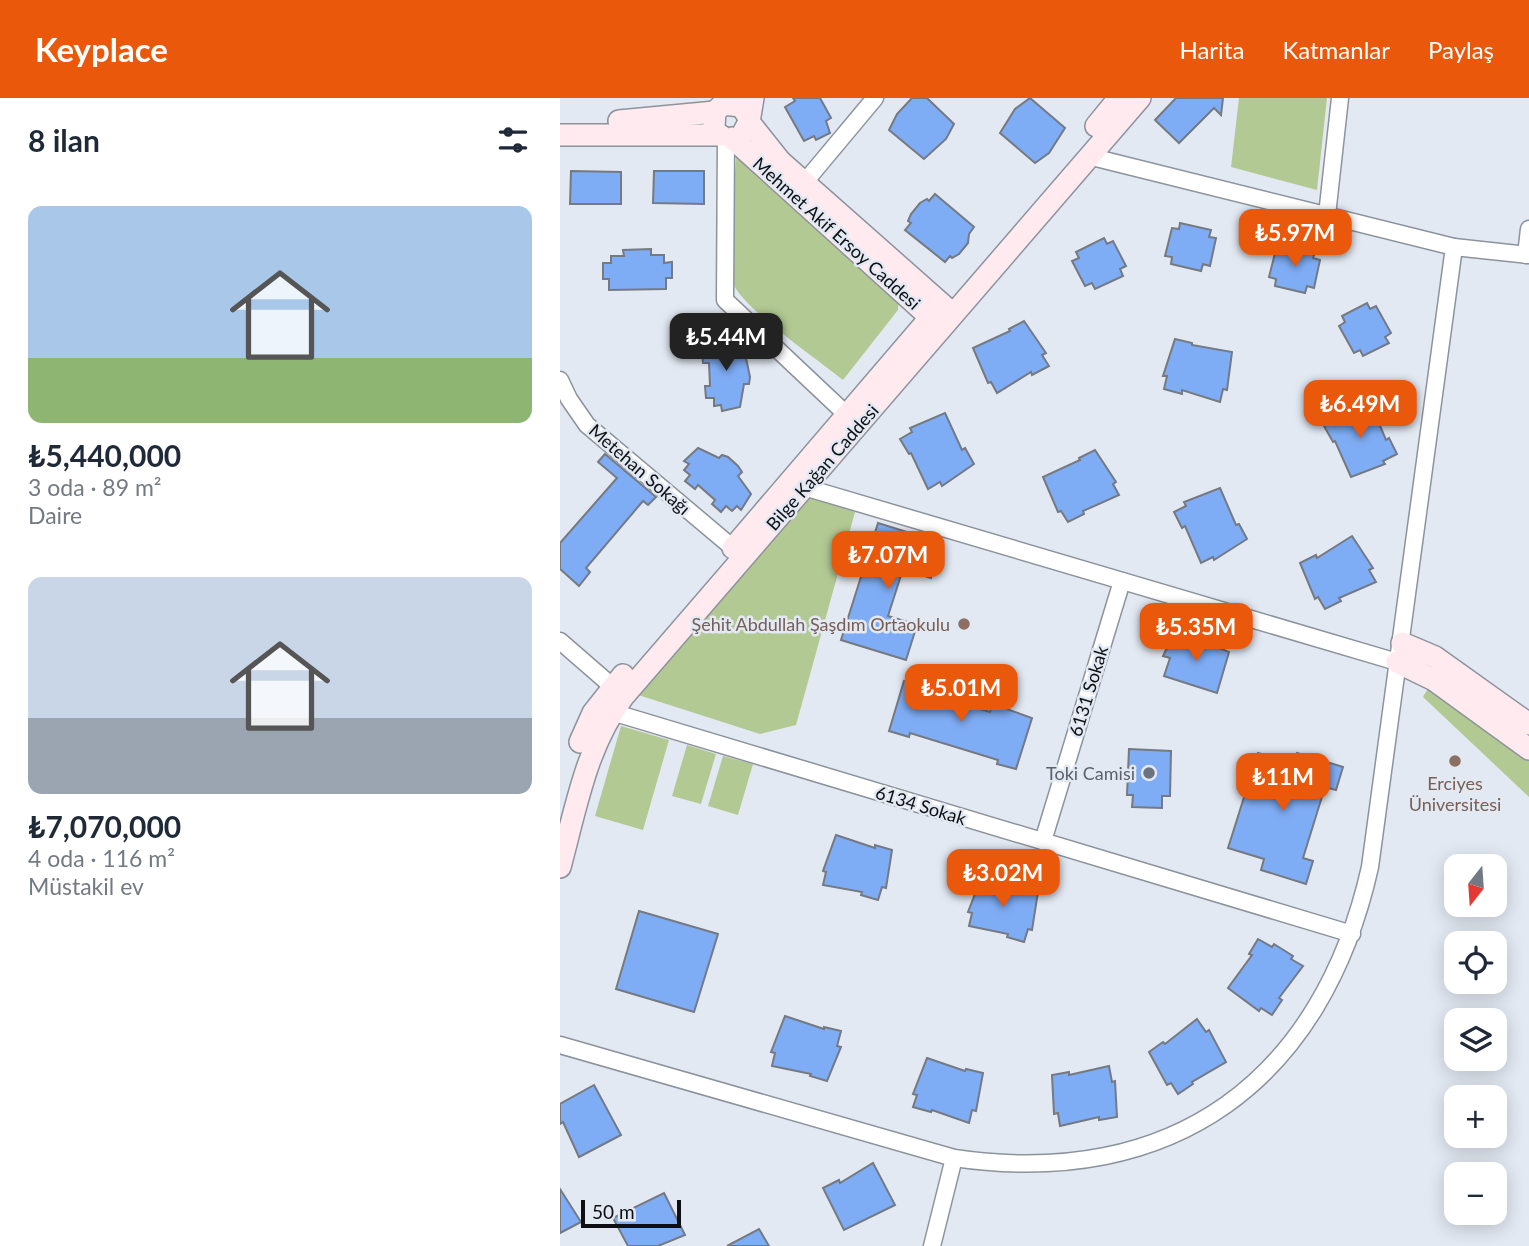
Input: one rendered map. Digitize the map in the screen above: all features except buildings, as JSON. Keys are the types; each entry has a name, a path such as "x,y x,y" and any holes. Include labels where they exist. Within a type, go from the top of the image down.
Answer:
{"street":[{"path":"804,183 875,98"},
{"name":"Bilge Kağan Caddesi","path":"560,867 589,758 612,712 804,487 1119,98"},
{"name":"Bilge Kağan Caddesi","path":"560,811 587,725 613,687 847,415 942,316 1140,98"},
{"path":"1327,215 1340,98"},
{"path":"560,122 638,120 736,103 750,112 743,133 726,137 560,135"},
{"path":"719,106 713,124 726,137 725,300 847,415"},
{"name":"Mehmet Akif Ersoy Caddesi","path":"750,112 767,147 942,316"},
{"name":"Mehmet Akif Ersoy Caddesi","path":"726,137 942,316"},
{"path":"1088,156 1454,247 1528,255 1529,229"},
{"path":"560,1045 954,1158 1023,1164 1074,1162 1129,1152 1194,1125 1241,1093 1296,1037 1327,990 1352,934 1370,867 1454,247"},
{"name":"Metehan Sokağı","path":"560,380 587,425 733,548"},
{"path":"804,487 1122,581 1400,653 1435,657 1529,724"},
{"name":"6131 Sokak","path":"1043,841 1122,581"},
{"path":"560,641 613,687"},
{"path":"1400,653 1529,749"},
{"name":"6134 Sokak","path":"612,712 1352,934"},
{"path":"932,1246 954,1158"}],"green space":[{"path":"1239,98 1327,98 1317,190 1231,167"},
{"path":"737,150 899,293 898,310 843,380 770,324 736,289 731,264 731,245"},
{"path":"807,491 855,512 796,725 760,734 632,693"},
{"path":"1431,683 1529,753 1529,797 1423,697"},
{"path":"621,726 669,740 643,830 595,816"},
{"path":"687,745 716,754 701,804 672,796"},
{"path":"723,756 753,764 738,815 708,806"}],"place":[{"name":"Şehit Abdullah Şaşdım Ortaokulu","path":"964,624"},
{"name":"Erciyes Üniversitesi","path":"1455,761"},
{"name":"Toki Camisi","path":"1149,773"}]}
